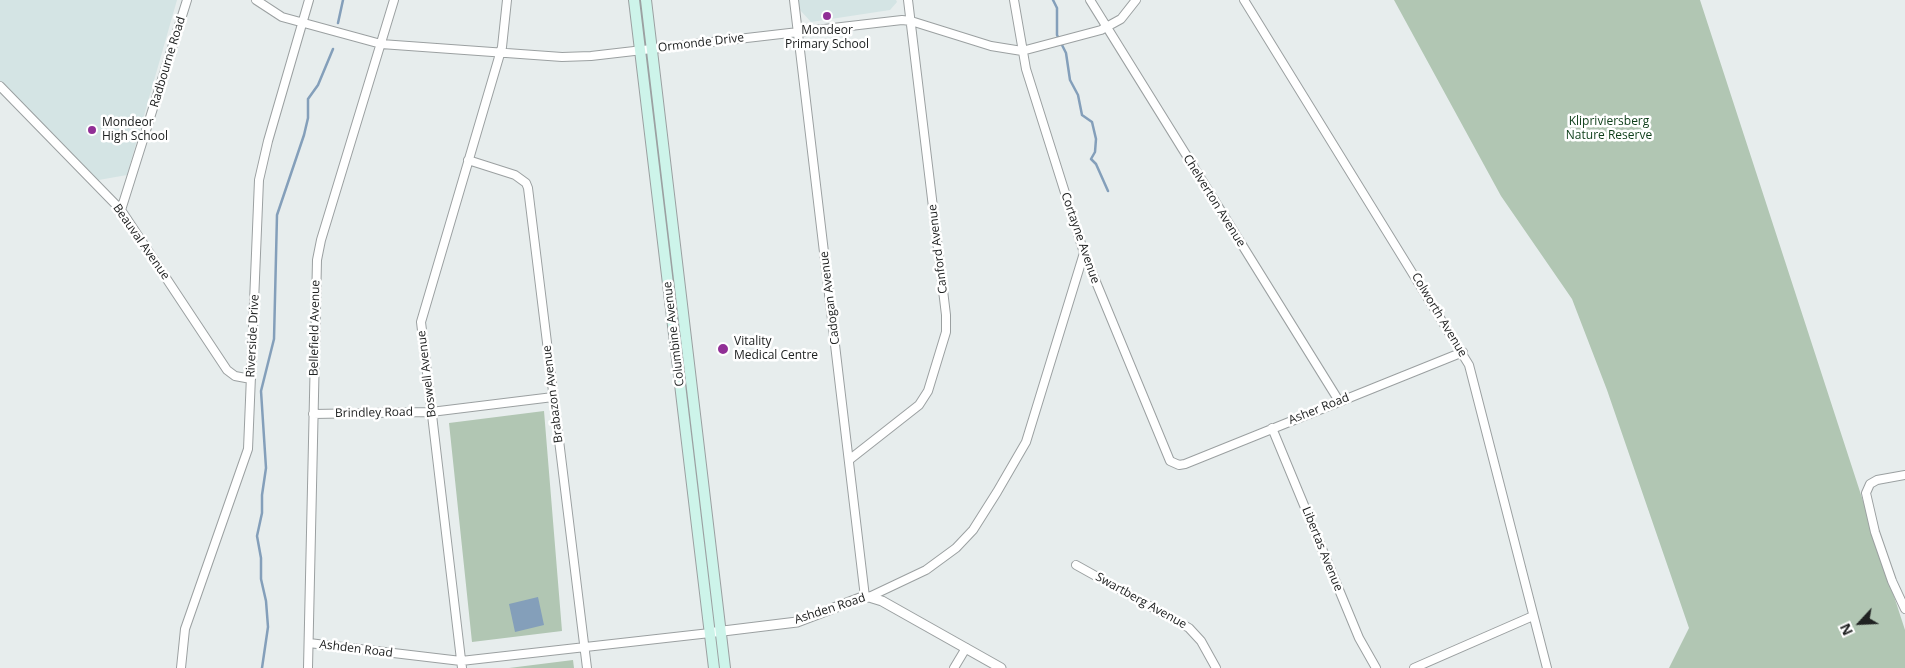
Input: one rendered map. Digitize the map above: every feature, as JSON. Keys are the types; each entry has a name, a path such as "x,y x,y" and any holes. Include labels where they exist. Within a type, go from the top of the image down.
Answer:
{"main road":[{"name":"Columbine Avenue","path":"634,0 714,668"},
{"name":"Columbine Avenue","path":"646,0 725,668"},
{"path":"658,198 669,198"},
{"path":"675,341 686,342"},
{"path":"692,487 703,485"}],"street":[{"name":"Radbourne Road","path":"121,210 187,0"},
{"name":"Ormonde Drive","path":"256,0 275,14 301,24 381,44 575,57 883,21 911,21 991,46 1022,51 1066,41 1107,27 1121,19 1136,0"},
{"name":"Riverside Drive","path":"181,668 185,629 248,449 260,180 264,154 309,0"},
{"name":"Bellefield Avenue","path":"308,668 318,250 394,0"},
{"name":"Boswell Avenue","path":"461,665 421,331 422,313 501,53 504,40 507,0"},
{"name":"Cadogan Avenue","path":"794,0 867,597"},
{"name":"Canford Avenue","path":"849,460 919,405 928,391 946,332 946,315 908,0"},
{"name":"Cortayne Avenue","path":"1014,0 1022,51 1084,253 1164,452 1170,461 1176,464"},
{"name":"Chelverton Avenue","path":"1090,0 1339,401"},
{"name":"Colworth Avenue","path":"1244,0 1463,352 1474,381 1547,668"},
{"name":"Beauval Avenue","path":"0,86 121,210 227,370 235,376 251,379"},
{"name":"Brabazon Avenue","path":"468,160 514,175 526,183 528,188 587,668"},
{"name":"Ashden Road","path":"309,643 461,665 584,646 797,622 867,597 926,570 956,548 972,530 1026,442 1084,253"},
{"name":"Asher Road","path":"1176,464 1186,464 1463,352"},
{"name":"Brindley Road","path":"313,414 431,412 553,397"},
{"name":"Libertas Avenue","path":"1272,428 1359,638 1376,668"},
{"path":"1905,475 1877,480 1870,484 1866,492 1875,532 1892,581 1905,609"},
{"name":"Swartberg Avenue","path":"1076,565 1189,628 1201,641 1216,668"},
{"path":"867,597 882,601 1001,668"},
{"path":"1414,668 1533,616"},
{"path":"954,668 966,648"}],"shaded area":[{"name":"Mondeor High School","path":"0,0 177,0 127,175 93,181 0,84"},
{"name":"Mondeor Primary School","path":"798,0 896,0 897,2 890,10 811,22 800,10"}],"green space":[{"name":"Klipriviersberg Nature Reserve","path":"1394,0 1700,0 1905,630 1905,668 1669,668 1689,628 1607,390 1572,299 1501,196"},
{"path":"544,411 562,631 472,642 449,423"},
{"path":"573,660 574,668 509,668"}],"water":[{"path":"538,597 544,625 515,632 509,604"}],"waterway":[{"path":"338,23 343,0"},
{"path":"1053,0 1057,8 1057,35 1066,53 1070,80 1078,95 1082,115 1092,122 1096,139 1095,152 1091,159 1096,164 1108,191"},
{"path":"262,668 268,627 257,536 262,513 262,495 266,468 261,391 274,339 277,215 304,135 308,118 308,99 318,85 333,49"}],"place":[{"name":"Mondeor Primary School","path":"827,16"},
{"name":"Mondeor High School","path":"92,130"},
{"name":"Vitality Medical Centre","path":"723,349"}]}
